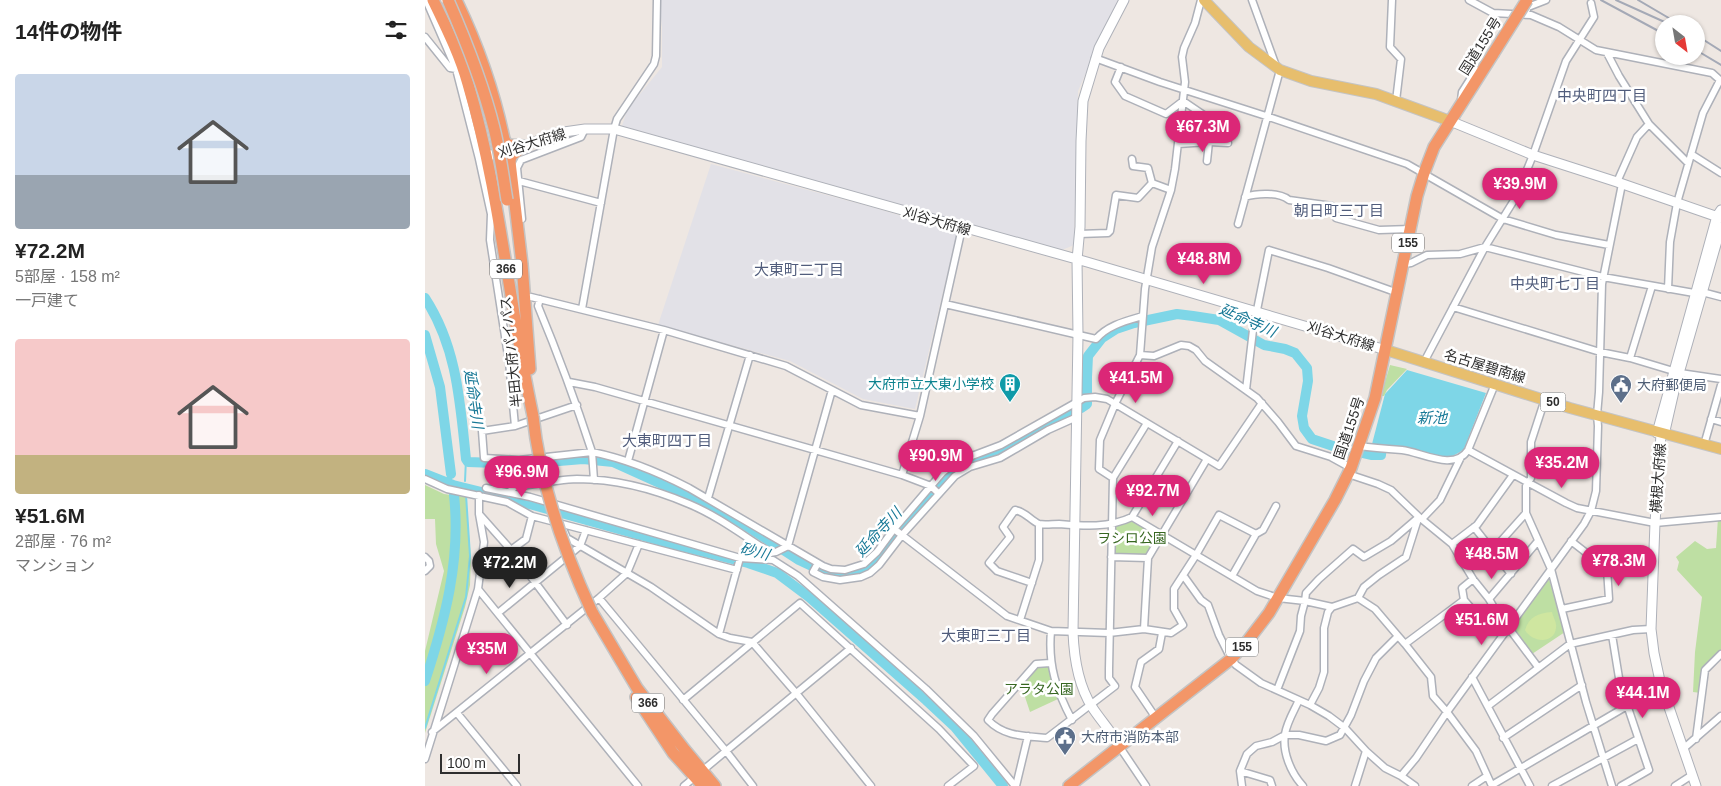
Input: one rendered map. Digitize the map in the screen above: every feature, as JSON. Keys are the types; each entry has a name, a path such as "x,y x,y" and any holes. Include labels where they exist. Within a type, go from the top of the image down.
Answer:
{"highway":[{"name":"366","path":"433,0 457,52 468,83 487,156 533,416"},
{"name":"半田大府パイパス","path":"448,0 465,38 494,128 515,250 536,443 562,542 591,612 637,688 698,774 703,786"},
{"path":"456,0 490,86 503,139 507,144 524,146"},
{"name":"国道155号","path":"1070,786 1231,659 1260,627 1278,598 1349,471 1373,406 1424,173 1432,152 1527,0"},
{"name":"366","path":"524,146 511,156 509,162 522,264 533,416"},
{"name":"半田大府パイパス","path":"698,774 715,786"}],"main road":[{"path":"1203,0 1249,47 1278,69 1311,81 1375,94 1450,121"},
{"name":"名古屋碧南線","path":"1386,350 1661,434 1721,449"}],"street":[{"path":"426,0 455,69 479,159 491,214 490,240 509,362 515,426"},
{"path":"582,309 614,129 617,119 654,64 657,49 657,0"},
{"path":"1124,0 1099,48 1083,101 1077,260 1080,400 1077,417 1073,632 1076,665 1084,693 1146,786"},
{"path":"1113,478 1099,469 1100,440 1115,404 1140,355 1152,246 1171,190 1178,144 1185,82 1182,57 1203,0"},
{"path":"1238,224 1278,69 1252,0"},
{"path":"1392,0 1390,47 1401,59 1396,101"},
{"path":"1469,0 1493,13 1531,15 1559,27 1596,50 1712,73 1720,81 1703,113 1677,203 1670,242 1668,289"},
{"path":"1461,104 1462,92 1521,0"},
{"path":"1461,104 1473,95 1529,7 1546,0"},
{"path":"1424,362 1485,247 1516,197 1566,61 1594,17 1591,3"},
{"path":"425,37 450,68 455,69"},
{"path":"1607,53 1649,124 1688,163"},
{"path":"1095,58 1407,164 1503,219 1556,235 1609,244"},
{"path":"1121,67 1115,82 1125,96 1166,114 1183,101"},
{"path":"1183,101 1217,124 1209,142 1207,161"},
{"path":"1450,121 1533,155 1677,203 1720,215 1698,293"},
{"path":"1401,776 1584,524 1591,511 1596,491 1603,278 1620,183 1637,137 1649,124"},
{"path":"585,129 581,137 521,160 517,168 529,297 663,330 750,355 786,366 861,405 920,416"},
{"name":"刈谷大府線","path":"487,156 524,146 557,133 585,129 614,129 1257,311 1386,350"},
{"path":"1178,144 1228,143"},
{"path":"1691,154 1721,173"},
{"path":"1132,160 1133,166 1147,168 1152,183"},
{"path":"519,181 601,203"},
{"path":"1079,234 1108,233 1117,196 1138,198 1152,183"},
{"path":"1152,183 1171,190"},
{"path":"1245,197 1253,194 1284,196 1289,200 1332,206 1336,218 1379,230 1411,229"},
{"path":"1698,293 1721,227"},
{"path":"902,475 920,416 963,228"},
{"path":"1404,264 1411,263 1427,255 1460,254 1485,247 1603,278 1721,297"},
{"path":"1246,390 1253,330 1269,250 1328,268 1398,293"},
{"path":"1630,358 1652,286"},
{"name":"横根大府線","path":"1696,786 1660,681 1651,629 1661,434 1698,293"},
{"path":"498,299 507,297"},
{"path":"540,299 538,306 569,382 592,452 594,480"},
{"path":"945,304 1096,339 1107,329 1143,316"},
{"path":"1453,307 1600,352 1630,358 1677,372 1721,379"},
{"path":"628,461 663,330"},
{"path":"1140,355 1154,356 1181,345 1189,346 1196,350 1205,361 1262,403 1296,446 1331,457 1349,471 1391,490 1420,518 1452,544 1501,620 1538,668"},
{"path":"708,498 750,355"},
{"path":"569,382 595,387 902,475 932,486 939,493"},
{"path":"1277,690 1300,631 1301,616 1307,593 1319,579 1353,549 1364,557 1391,541 1440,500 1461,457 1468,450 1495,384"},
{"path":"1704,445 1721,385"},
{"path":"788,546 833,390"},
{"path":"577,405 515,426 482,431 484,458 519,460 592,452 628,461 668,477 708,498 818,563 837,570 857,568 872,558 942,473 956,462 1001,445 1080,400 1095,397 1107,400 1219,466 1262,403"},
{"path":"1545,399 1531,442 1531,478 1526,486 1526,513 1551,569 1570,644 1612,786"},
{"path":"818,563 813,572 823,577 840,580 861,576 874,570 902,535 960,472 969,467 1000,458 1048,430 1077,417"},
{"path":"1711,419 1721,422"},
{"path":"1050,663 1036,664 988,720 995,728 1007,733 1047,738 1115,686 1109,678 1113,478 1147,423"},
{"path":"1012,439 1018,448"},
{"path":"1031,583 997,571 989,563 1010,537 1003,527 1015,510 1022,511 1039,524 1075,526 1112,524 1132,516 1178,442"},
{"path":"1358,449 1403,450 1435,460 1461,457"},
{"path":"1468,450 1566,503 1591,511 1655,523 1721,517"},
{"path":"1145,629 1148,558 1207,460"},
{"path":"1452,544 1474,527 1513,475"},
{"path":"425,479 439,486 508,502 532,516 639,544 738,564 773,560 798,576 926,689 975,736 1015,786"},
{"path":"508,502 509,493 515,487 576,479 649,489 689,504 719,519 774,552"},
{"path":"487,488 509,493 738,564 788,546"},
{"path":"425,759 478,589 484,542 479,514 479,495"},
{"path":"1232,576 1257,534 1263,530 1276,506"},
{"path":"1493,550 1526,513"},
{"path":"479,514 511,550 567,625"},
{"path":"894,529 1007,616 1051,631 1109,633 1145,629 1171,633 1183,625 1174,609 1174,589 1219,515 1257,534"},
{"path":"511,550 526,539 532,516"},
{"path":"1132,516 1257,591 1278,598 1332,607 1358,598 1364,587 1406,557 1420,518"},
{"path":"561,523 567,538 651,587 719,634 752,642 871,786"},
{"path":"1020,620 1039,560 1039,524"},
{"path":"1474,527 1511,574"},
{"path":"498,613 580,546 587,530"},
{"path":"1489,600 1539,541"},
{"path":"1562,609 1609,599 1607,570 1571,541"},
{"path":"432,732 567,625 627,573 639,544"},
{"path":"425,557 429,561 430,566 425,571"},
{"path":"1111,557 1148,558"},
{"path":"719,634 738,564"},
{"path":"857,568 861,576"},
{"path":"1183,575 1201,600 1208,605 1231,659 1250,676 1311,705 1345,728 1385,768 1415,786"},
{"path":"1473,578 1462,588 1464,600 1479,617 1501,620"},
{"path":"478,589 638,786"},
{"path":"599,598 753,786"},
{"path":"1358,598 1375,610 1431,677 1433,696 1476,751 1492,786 1627,706"},
{"path":"1405,644 1464,600"},
{"path":"683,700 800,603 939,729 974,766 949,786"},
{"path":"1311,705 1324,672 1325,628 1332,607"},
{"path":"1488,706 1570,644 1651,629"},
{"path":"1051,631 1050,663 1061,698 1072,720"},
{"path":"1156,718 1135,687 1141,662 1159,649 1162,632"},
{"path":"1612,635 1620,684 1649,770 1621,786"},
{"path":"1242,786 1240,771 1247,754 1257,746 1285,736 1299,735 1326,741 1340,735 1345,728 1376,658 1398,636"},
{"path":"684,786 851,648"},
{"path":"1696,738 1705,670 1721,654"},
{"path":"1472,677 1530,786"},
{"path":"1503,738 1582,685"},
{"path":"1299,700 1290,719 1285,736 1290,767 1295,777 1303,786"},
{"path":"457,712 517,786"},
{"path":"1683,749 1721,716"},
{"path":"1015,786 1029,736"},
{"path":"1552,786 1638,739"},
{"path":"1355,786 1366,751"},
{"path":"1240,771 1270,780 1272,786"},
{"path":"1472,786 1487,776"},
{"path":"1675,786 1692,776"}],"shaded area":[{"path":"659,0 1118,0 1078,91 1074,245 1062,250 622,126 627,110 662,67 662,27"},
{"path":"711,164 875,208 957,233 915,409 863,399 790,361 658,325"}],"green space":[{"path":"1390,365 1407,369 1387,390 1384,396 1381,396"},
{"path":"425,485 444,494 466,497 471,559 470,585 465,607 425,733 425,651 444,571 436,544 435,519 425,519"},
{"name":"ヲシロ公園","path":"1132,518 1159,536 1146,555 1113,555 1114,525"},
{"path":"1718,518 1721,518 1721,652 1710,663 1701,668 1701,693 1693,692 1695,652 1702,597 1677,570 1679,562 1676,557 1695,541 1707,549 1716,548"},
{"path":"1547,578 1549,579 1565,632 1532,654 1511,628"},
{"path":"1552,612 1556,626 1551,637 1542,640 1528,634 1525,630 1532,619 1542,613"},
{"name":"アラタ公園","path":"1048,665 1058,699 1030,712 1021,685 1037,667"}],"water":[{"name":"新池","path":"1407,370 1486,393 1464,449 1457,454 1444,458 1407,449 1372,444 1385,394"}],"waterway":[{"name":"延命寺川","path":"425,298 436,317 450,355 459,396 466,459 468,462 523,464 583,459 613,462 739,521 799,560 831,575 844,576 854,574 871,566 907,521 952,472 972,460 1008,448 1044,426 1087,404 1088,356 1102,338 1116,329 1134,323 1177,314 1219,320 1264,345 1295,353 1307,368 1308,381 1302,416 1304,428 1312,439 1371,455 1381,455 1382,446"},
{"path":"425,335 440,387 451,474"},
{"path":"465,481 466,459"},
{"name":"砂川","path":"425,474 453,485 748,563 777,573 809,597 955,727 1003,786"},
{"path":"425,681 450,590 455,543 454,495"},
{"path":"425,728 466,597 470,556 466,495"}],"railway":[{"path":"1601,0 1655,29"},
{"path":"1616,0 1655,18"},
{"path":"1638,0 1664,15"},
{"path":"1705,41 1721,51"},
{"path":"1705,55 1721,65"}],"place":[{"name":"大府市立大東小学校","path":"1010,403"},
{"name":"大府郵便局","path":"1621,404"},
{"name":"大府市消防本部","path":"1065,756"}],"district":[{"name":"中央町四丁目","path":"1602,95"},
{"name":"朝日町三丁目","path":"1339,210"},
{"name":"大東町二丁目","path":"799,269"},
{"name":"中央町七丁目","path":"1555,283"},
{"name":"大東町四丁目","path":"667,440"},
{"name":"大東町三丁目","path":"986,635"}]}
